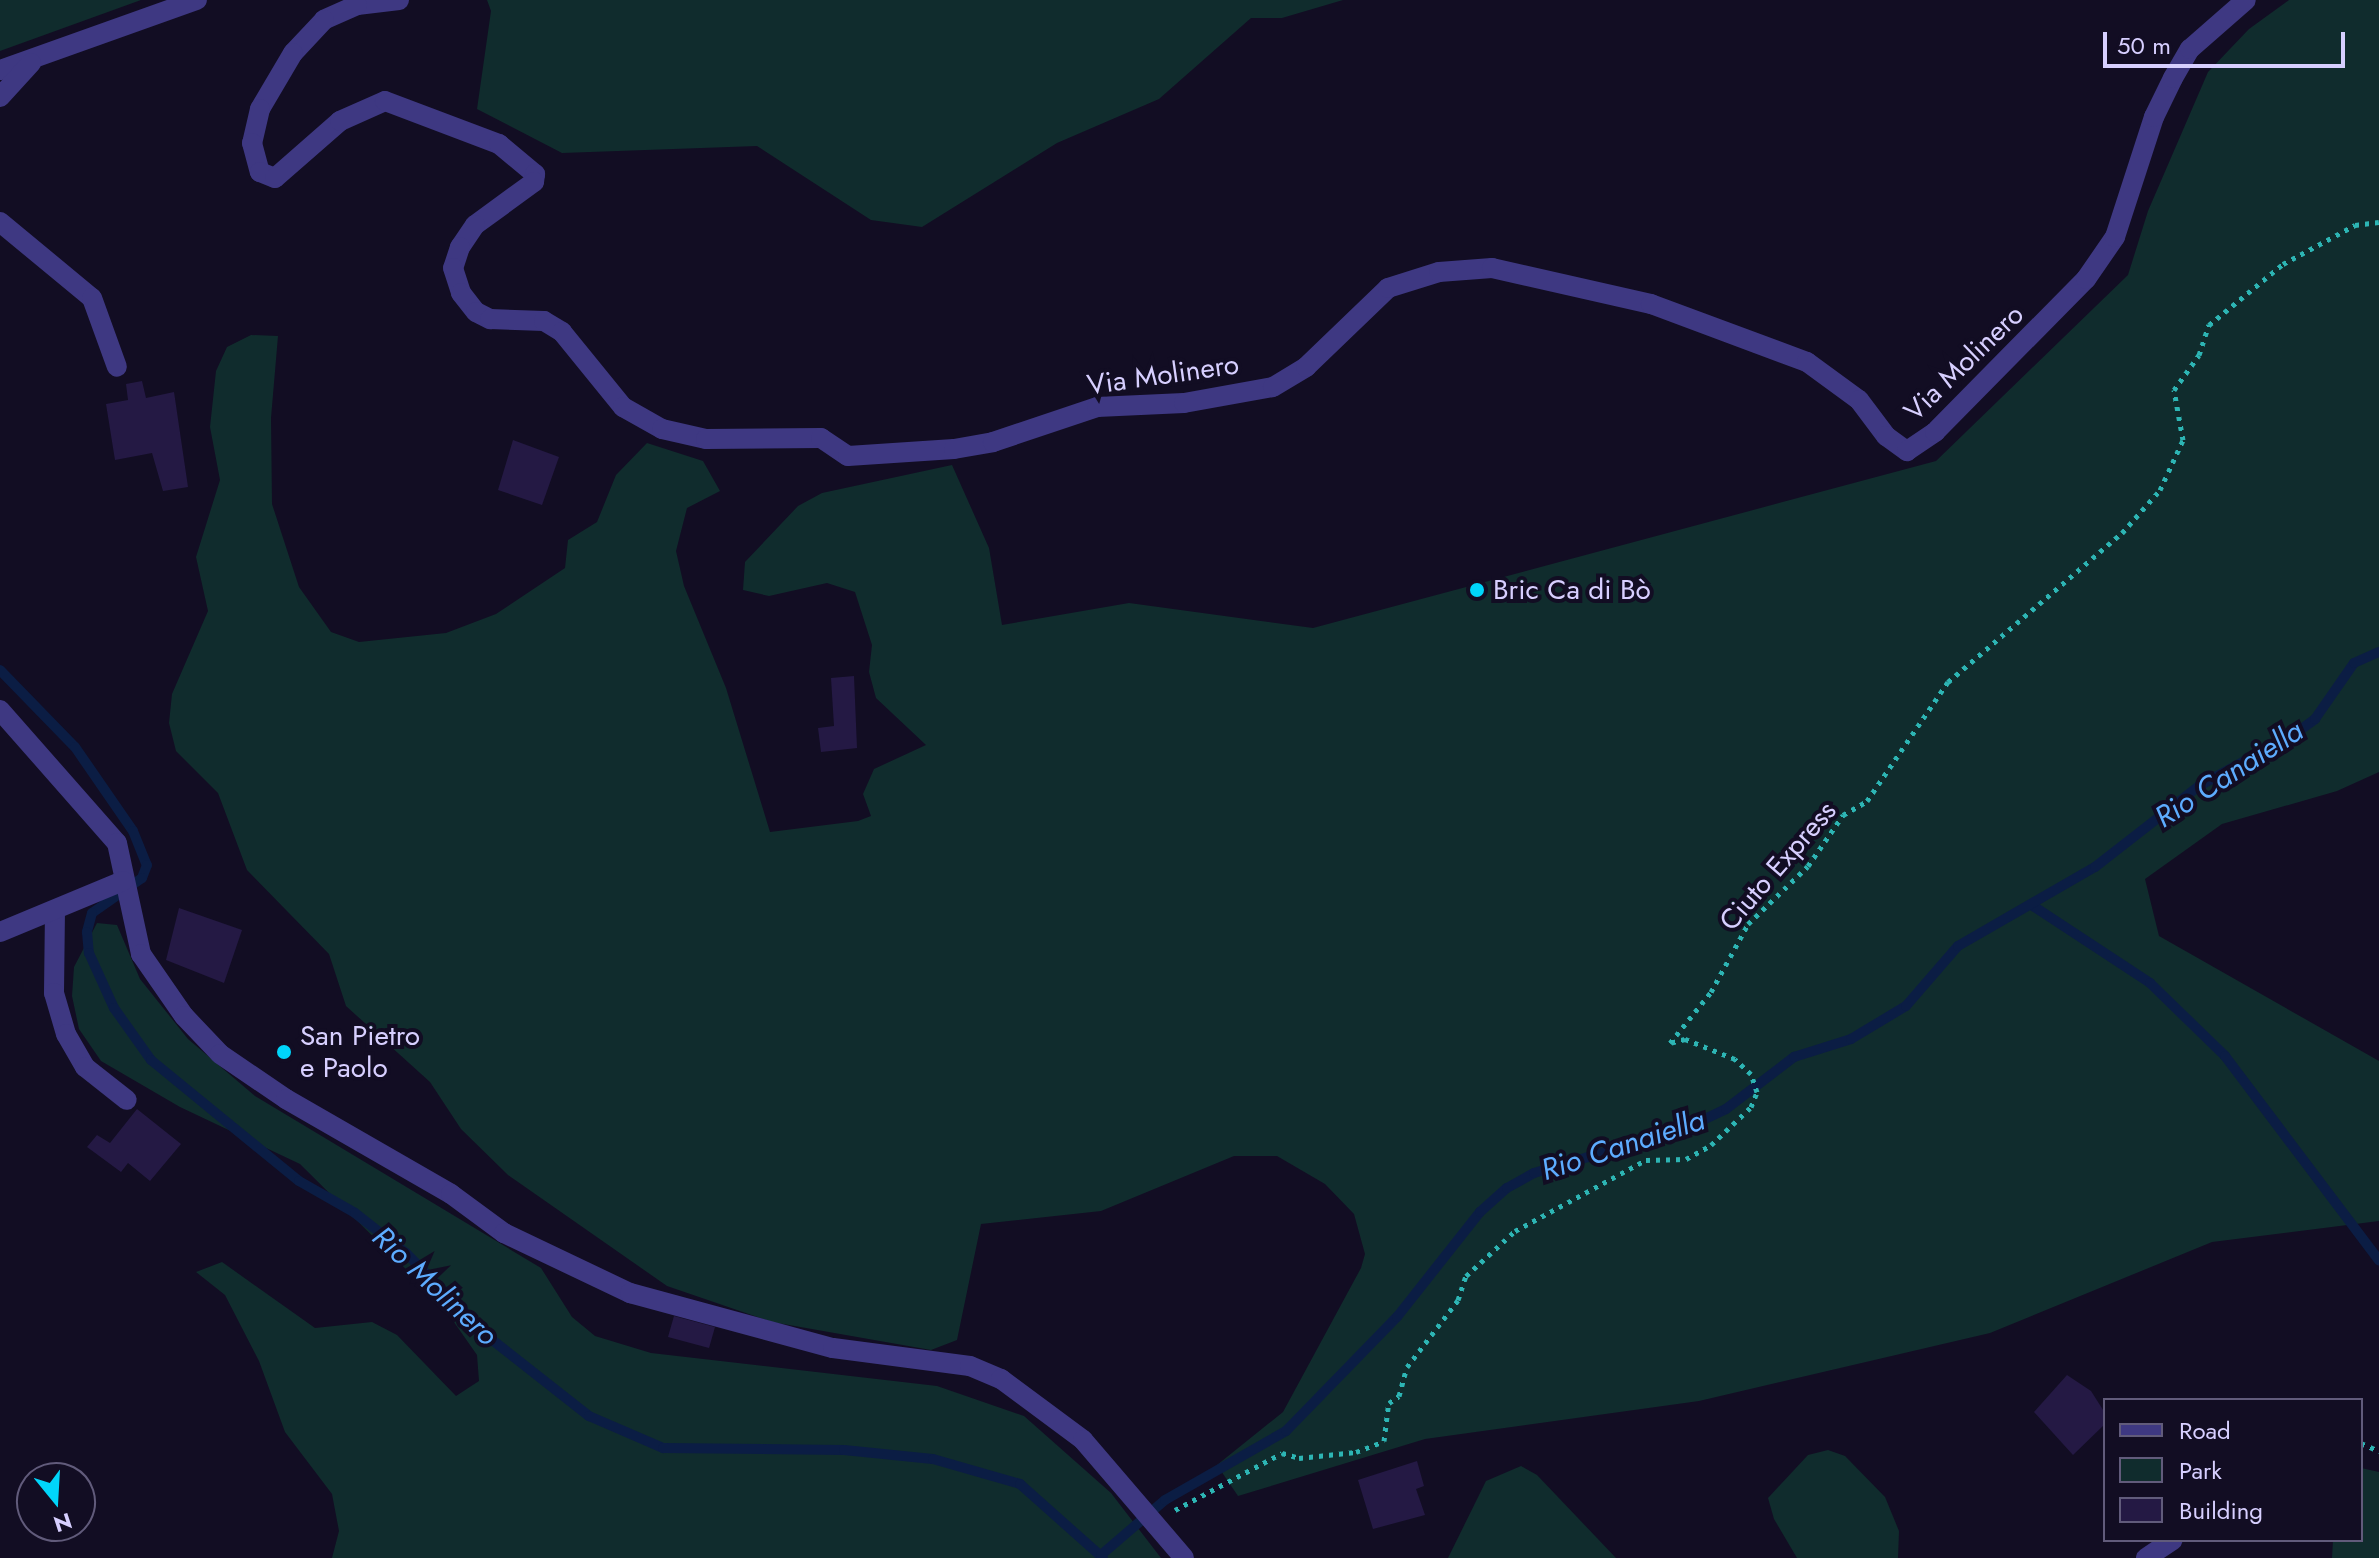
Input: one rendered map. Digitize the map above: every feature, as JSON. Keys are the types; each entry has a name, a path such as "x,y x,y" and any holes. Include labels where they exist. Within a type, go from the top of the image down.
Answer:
{"street":[{"path":"0,70 31,63 197,0"},
{"name":"Via Molinero","path":"399,0 357,5 324,20 293,53 260,109 252,143 260,172 275,178 340,121 385,101 499,144 535,174 534,182 475,225 460,247 453,268 461,293 476,312 490,319 544,321 562,332 623,407 662,429 706,439 821,438 848,456 954,449 993,442 1097,407 1184,403 1273,387 1306,367 1388,288 1439,272 1492,268 1651,304 1807,362 1859,400 1886,436 1907,451 1935,432 2086,279 2115,237 2154,117 2173,78 2190,49 2246,0"},
{"path":"0,97 31,63"},
{"path":"0,222 92,298 117,367"},
{"path":"0,710 117,843 127,904 141,954 154,978 220,1054 286,1099 451,1194 504,1233 630,1293 833,1348 970,1366 1001,1379 1083,1440 1158,1523 1184,1558"},
{"path":"0,932 123,881"},
{"path":"55,910 54,993 66,1034 85,1067 127,1100"},
{"path":"2146,1558 2170,1542"}],"path":[{"name":"Ciuto Express","path":"1158,1523 1282,1453 1299,1458 1356,1452 1384,1441 1389,1403 1399,1396 1407,1367 1458,1300 1466,1276 1515,1231 1646,1160 1686,1159 1711,1145 1751,1107 1757,1092 1751,1074 1735,1059 1685,1039 1670,1043 1711,992 1748,924 1808,866 1843,815 1867,801 1948,682 2122,533 2160,490 2183,440 2174,390 2199,355 2209,325 2283,264 2355,225 2379,222"}],"green space":[{"path":"0,0 141,0 0,51"},
{"path":"487,0 1343,0 1282,18 1251,18 1159,99 1057,143 922,227 871,220 757,146 562,153 477,109 491,11"},
{"path":"2289,0 2379,0 2379,772 2337,791 2222,824 2145,879 2159,936 2379,1061 2379,1221 2212,1242 1990,1333 1699,1401 1425,1439 1238,1496 1217,1465 1283,1412 1361,1268 1365,1254 1354,1214 1325,1184 1277,1156 1234,1156 1101,1211 981,1224 957,1340 931,1350 772,1322 667,1286 508,1175 461,1129 430,1082 346,1006 329,954 247,870 218,793 176,751 169,723 172,694 208,611 196,557 220,480 210,427 216,371 227,347 251,335 278,336 271,418 272,504 299,587 331,632 359,642 446,633 496,614 565,568 568,540 597,522 616,475 647,443 703,461 720,491 687,508 676,551 684,586 726,688 770,832 858,821 871,816 863,794 874,769 926,745 876,698 869,672 872,645 855,592 827,583 769,596 743,590 745,562 798,506 822,493 952,465 989,548 1002,625 1129,603 1313,628 1936,461 2128,275 2148,211 2208,72 2249,29"},
{"path":"97,923 117,925 140,979 188,1039 255,1096 541,1268 572,1317 595,1336 651,1353 937,1386 1024,1416 1111,1493 1161,1558 332,1558 339,1531 332,1494 285,1432 259,1361 225,1295 196,1272 222,1262 315,1328 372,1322 397,1335 456,1396 479,1381 477,1355 442,1305 300,1164 180,1107 101,1061 79,1029 72,996 74,967"},
{"path":"1828,1450 1845,1456 1885,1497 1899,1531 1898,1558 1797,1558 1774,1519 1768,1498 1808,1455"},
{"path":"1521,1466 1537,1475 1616,1558 1448,1558 1486,1481"},
{"path":"2363,1468 2379,1472 2379,1558 2332,1558 2333,1542 2363,1542"}],"building":[{"path":"142,381 146,398 174,392 188,487 163,491 152,453 115,460 106,404 128,400 126,384"},
{"path":"513,440 559,457 542,505 498,490"},
{"path":"854,676 857,748 821,752 818,728 834,726 831,678"},
{"path":"179,908 242,930 224,983 166,960"},
{"path":"137,1109 181,1144 150,1181 128,1163 121,1172 87,1147 97,1135 110,1143"},
{"path":"674,1316 715,1327 709,1348 668,1337"},
{"path":"2067,1375 2091,1391 2103,1410 2103,1426 2073,1455 2034,1412"},
{"path":"1417,1461 1424,1486 1416,1489 1425,1515 1373,1529 1358,1480"}],"waterway":[{"name":"Rio Canaiella","path":"1101,1555 1165,1500 1286,1431 1397,1317 1480,1212 1507,1188 1534,1173 1686,1128 1726,1109 1794,1057 1851,1039 1906,1006 1958,946 2095,867 2199,786 2296,733 2315,719 2354,663 2379,652"},
{"name":"Rio Molinero","path":"0,670 75,747 133,831 147,865 142,878 92,913 87,932 89,953 114,1008 151,1060 299,1181 355,1213 406,1253 491,1339 589,1416 663,1448 844,1450 933,1459 1020,1484 1103,1558"},
{"path":"2033,906 2150,983 2225,1056 2379,1260"}],"place":[{"name":"Bric Ca di Bò","path":"1477,590"},
{"name":"San Pietro e Paolo","path":"284,1052"}]}
